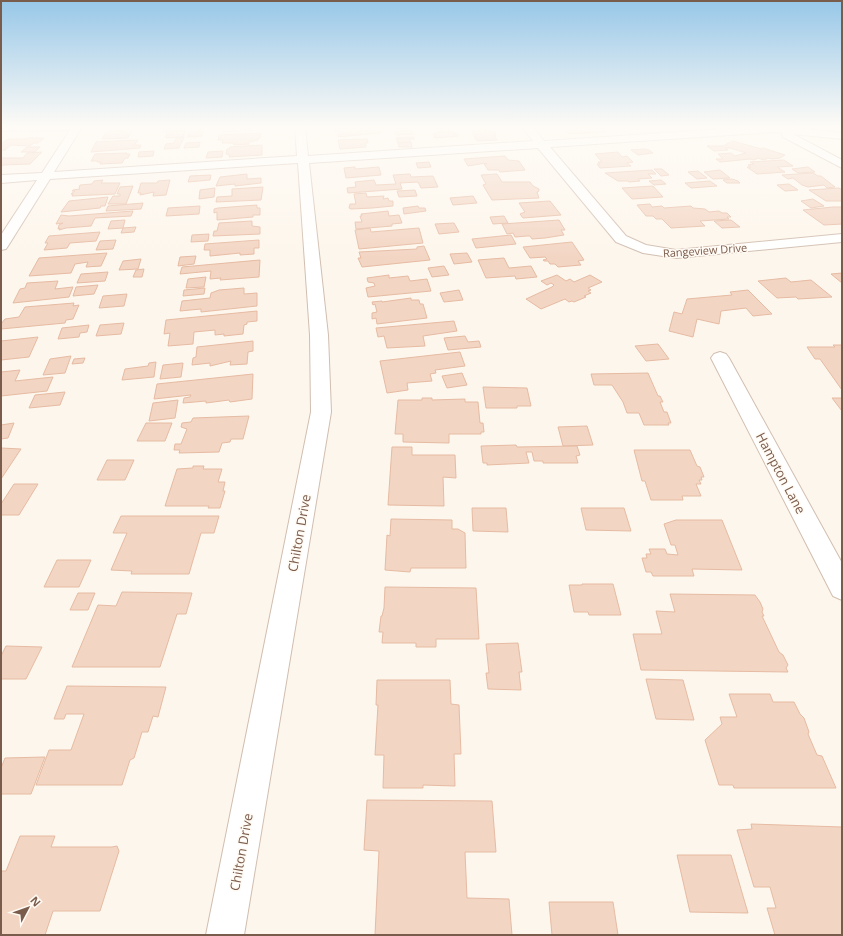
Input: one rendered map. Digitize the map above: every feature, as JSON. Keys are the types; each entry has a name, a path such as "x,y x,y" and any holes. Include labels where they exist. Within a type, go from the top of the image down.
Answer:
{"street":[{"path":"1,246 49,171"},
{"path":"1,179 141,171"},
{"name":"Chilton Drive","path":"225,935 321,412 319,335 305,171"},
{"name":"Rangeview Drive","path":"564,171 622,239 644,251 676,254 842,238"},
{"name":"Hampton Lane","path":"720,358 842,588"}],"building":[{"path":"345,171 380,171 381,175 346,178"},
{"path":"499,171 516,171 500,172"},
{"path":"653,171 656,174 648,174 652,178 638,179 640,181 629,182 618,181 605,173"},
{"path":"656,171 664,171 669,175 661,176"},
{"path":"698,171 707,178 697,179 688,172"},
{"path":"721,171 730,178 713,179 704,172"},
{"path":"752,171 783,171 785,172 757,174"},
{"path":"795,171 815,172 798,173"},
{"path":"813,173 821,176 835,187 827,188 824,185 808,187 802,185 793,178 788,179 782,175"},
{"path":"247,174 247,179 261,178 261,183 235,186 235,184 216,186 220,177"},
{"path":"410,174 411,177 433,176 438,187 421,188 418,182 400,183 402,189 348,193 347,188 356,187 355,182 374,180 376,185 396,184 393,175"},
{"path":"497,174 502,182 530,182 533,186 539,189 537,192 539,198 492,200 483,185 486,184 481,175"},
{"path":"211,175 210,180 188,182 190,176"},
{"path":"732,179 740,183 727,183 723,180"},
{"path":"103,180 101,183 120,183 115,194 72,196 73,194 71,194 75,191 72,191 73,190 80,189 80,185 92,184 94,181"},
{"path":"170,180 166,195 153,196 154,192 140,195 141,193 138,193 141,183 157,183 158,181"},
{"path":"661,180 666,184 654,185 649,181"},
{"path":"710,181 717,186 691,188 685,183"},
{"path":"789,184 798,190 785,191 777,185"},
{"path":"133,186 126,204 108,204 113,196 120,196 120,194 117,194 120,187"},
{"path":"653,186 663,197 632,199 622,188"},
{"path":"263,187 261,200 216,202 217,197 232,196 232,189"},
{"path":"215,188 214,197 199,199 200,190"},
{"path":"839,188 842,190 842,201 826,201 809,190"},
{"path":"415,190 417,196 399,197 397,191"},
{"path":"366,193 367,197 384,196 383,199 388,198 389,201 393,201 393,206 349,208 350,204 356,204 354,194"},
{"path":"473,196 477,203 453,205 450,198"},
{"path":"108,197 105,206 101,206 100,208 61,212 69,201"},
{"path":"813,199 824,206 811,208 801,201"},
{"path":"550,201 561,215 523,218 520,214 525,212 519,203"},
{"path":"143,203 141,209 106,211 108,206"},
{"path":"650,204 652,207 662,206 664,208 691,206 693,208 705,209 709,212 719,211 722,213 727,213 731,217 727,217 729,219 700,221 705,226 671,228 662,219 656,219 653,216 646,216 637,205"},
{"path":"257,205 257,208 260,208 260,215 253,215 253,217 217,220 217,212 214,213 214,209 218,208"},
{"path":"200,206 199,214 166,216 168,208"},
{"path":"418,206 419,208 425,208 426,211 404,214 403,208"},
{"path":"842,207 842,224 824,225 803,210"},
{"path":"133,211 131,216 95,218 91,226 59,230 59,225 63,223 56,224 61,215 69,216"},
{"path":"388,211 389,216 399,215 402,223 392,224 392,226 356,229 355,222 362,222 360,216 362,216 361,214"},
{"path":"504,216 508,223 493,224 490,217"},
{"path":"125,220 123,228 108,229 111,221"},
{"path":"559,220 565,230 561,230 564,235 532,239 530,236 515,237 513,233 507,234 502,224"},
{"path":"731,220 740,227 722,228 714,221"},
{"path":"252,221 252,226 260,227 260,234 213,236 214,231 217,231 219,223"},
{"path":"454,223 459,232 439,234 435,224"},
{"path":"136,227 134,232 121,233 123,228"},
{"path":"370,228 371,232 419,228 423,243 359,249 355,230"},
{"path":"100,232 96,241 70,243 67,248 44,250 48,243 45,243 49,236"},
{"path":"209,234 208,241 191,242 192,235"},
{"path":"511,235 516,244 476,248 472,239"},
{"path":"116,240 113,249 96,250 100,241"},
{"path":"259,240 259,248 254,248 254,254 240,255 240,253 210,256 210,250 204,250 205,244"},
{"path":"572,242 584,260 578,261 581,265 558,267 555,264 550,264 548,261 544,261 543,260 547,259 545,257 530,258 523,247"},
{"path":"424,246 430,260 362,267 358,258 361,258 359,252 417,249 417,247"},
{"path":"107,253 101,266 86,267 88,262 75,264 71,273 29,276 39,258"},
{"path":"467,253 472,262 454,264 450,254"},
{"path":"196,256 194,264 178,266 180,257"},
{"path":"504,258 509,268 531,266 537,277 516,279 515,276 486,278 478,260"},
{"path":"141,259 138,269 119,270 123,261"},
{"path":"260,260 259,277 220,280 221,278 210,279 211,271 180,274 182,267"},
{"path":"444,266 449,275 432,277 428,268"},
{"path":"144,269 142,277 133,277 136,270"},
{"path":"108,272 105,281 77,283 81,274"},
{"path":"842,273 842,283 831,274"},
{"path":"389,275 389,278 408,276 410,281 427,279 431,291 368,297 366,288 375,286 374,283 368,282 367,278"},
{"path":"557,275 566,281 570,279 574,282 590,275 602,282 588,288 591,290 588,291 591,293 574,302 569,302 565,299 541,309 526,299 552,287 554,285 551,283 547,285 541,281"},
{"path":"206,277 204,287 186,288 188,279"},
{"path":"786,278 791,282 811,280 832,297 798,299 796,297 777,298 758,281"},
{"path":"58,281 55,289 73,287 69,297 13,303 20,289 25,288 27,283"},
{"path":"98,285 94,294 73,296 76,287"},
{"path":"205,288 204,294 183,296 184,290"},
{"path":"244,288 244,294 257,293 257,306 201,312 201,309 180,311 182,301 210,298 211,293 219,290"},
{"path":"459,290 463,300 444,302 440,293"},
{"path":"748,290 772,314 753,316 746,308 721,311 719,324 697,319 693,337 669,331 674,312 682,314 687,299 732,295 730,292"},
{"path":"127,294 124,306 99,308 103,296"},
{"path":"411,298 411,300 419,300 420,304 423,304 427,318 377,324 376,318 372,319 372,313 377,312 375,304 373,305 372,302"},
{"path":"74,303 73,306 79,305 73,319 66,320 65,323 1,329 1,324 5,319 19,317 25,307"},
{"path":"257,311 257,321 247,322 247,324 244,325 243,334 224,336 224,334 215,335 215,330 194,332 193,344 168,346 170,333 164,334 166,320"},
{"path":"454,321 457,331 423,336 425,346 387,348 384,336 378,337 376,328"},
{"path":"124,323 121,334 96,336 100,325"},
{"path":"89,325 87,332 80,333 79,337 58,339 62,328"},
{"path":"465,336 468,342 479,341 481,347 448,350 444,338"},
{"path":"38,337 29,357 1,360 1,341"},
{"path":"253,341 253,351 248,352 247,364 230,365 231,361 210,366 210,363 192,365 193,358 196,357 197,347"},
{"path":"658,344 669,359 646,361 635,346"},
{"path":"833,345 842,345 842,390 820,359 815,359 807,347 835,347"},
{"path":"460,352 465,366 435,370 436,373 430,374 432,381 407,383 408,390 387,393 380,361"},
{"path":"71,356 65,373 43,375 50,359"},
{"path":"85,358 83,363 72,364 74,359"},
{"path":"156,362 154,377 122,380 125,369 148,366 149,363"},
{"path":"183,363 181,377 160,379 163,365"},
{"path":"20,370 15,381 53,377 47,391 1,396 1,372"},
{"path":"462,373 467,385 447,388 442,376"},
{"path":"648,373 658,396 660,396 663,402 660,402 664,412 667,412 671,423 668,423 669,425 644,425 639,413 627,413 623,402 612,385 594,385 591,374"},
{"path":"253,374 252,399 230,402 229,400 206,403 206,401 183,403 184,398 190,397 191,395 154,399 157,384"},
{"path":"483,387 527,388 531,406 517,406 517,408 486,408"},
{"path":"65,392 60,405 29,408 35,395"},
{"path":"422,398 432,398 432,400 465,399 465,402 478,402 480,423 483,423 484,432 481,432 481,434 449,434 449,443 403,442 403,434 395,434 398,400 422,400"},
{"path":"832,398 842,398 842,411"},
{"path":"178,400 175,418 149,421 153,403"},
{"path":"249,416 243,439 231,439 230,442 222,443 219,452 179,453 180,450 174,450 175,444 181,444 187,429 181,427 182,423 191,422 193,418"},
{"path":"14,423 8,438 1,439 1,425"},
{"path":"146,423 172,423 165,441 137,441"},
{"path":"587,426 593,445 563,446 558,427"},
{"path":"516,445 517,447 577,446 580,455 576,456 578,463 543,463 543,461 534,461 532,452 526,452 529,463 487,465 487,463 483,463 481,446"},
{"path":"392,447 412,447 412,455 455,455 456,478 443,477 444,506 388,505"},
{"path":"1,448 21,449 1,479"},
{"path":"634,450 690,450 704,477 701,477 702,480 699,480 701,484 696,484 701,496 682,496 683,500 651,500 645,481 642,481"},
{"path":"107,460 134,460 125,480 97,480"},
{"path":"193,466 204,466 203,469 222,469 218,482 225,482 223,491 225,491 220,508 208,508 209,506 165,506 177,469 193,468"},
{"path":"14,484 38,484 19,515 1,515 1,504"},
{"path":"472,508 506,508 508,532 473,531"},
{"path":"581,508 624,508 631,531 586,530"},
{"path":"121,516 219,516 214,533 201,533 189,574 131,574 132,571 111,570 127,533 113,533"},
{"path":"391,519 452,520 452,529 458,529 465,533 466,568 411,568 410,572 385,570 387,535 390,536"},
{"path":"676,520 722,520 742,570 692,569 694,576 653,576 651,572 646,572 642,558 647,558 646,554 651,554 649,549 665,549 667,554 678,555 675,545 671,545 664,524"},
{"path":"57,560 91,560 79,587 44,587"},
{"path":"613,584 621,615 589,615 588,612 574,612 569,585"},
{"path":"385,587 476,588 479,639 436,639 436,647 416,647 416,643 382,643 383,632 379,632 381,616 384,608"},
{"path":"122,592 192,593 186,614 177,614 160,667 72,667 98,605 116,606"},
{"path":"78,593 95,593 88,610 70,610"},
{"path":"670,594 755,595 763,609 762,612 764,616 762,616 779,652 783,655 788,665 786,668 788,672 641,670 633,634 662,634 656,611 675,612"},
{"path":"518,643 522,672 519,672 521,690 488,689 486,673 489,673 486,644"},
{"path":"6,646 42,647 26,679 1,679 1,656"},
{"path":"646,679 683,680 694,720 656,719"},
{"path":"377,680 450,680 451,704 459,705 461,754 454,754 455,786 423,785 423,788 383,788 384,755 375,755 378,705 376,705"},
{"path":"67,686 166,687 158,717 153,716 148,732 142,732 134,758 130,760 122,785 36,785 49,750 71,750 84,714 66,714 64,719 54,719"},
{"path":"729,694 770,694 773,702 794,702 800,714 804,718 809,732 808,734 817,755 822,756 836,788 734,788 733,785 719,785 705,740 722,724 720,717 737,717"},
{"path":"45,757 31,794 1,794 1,768 5,758"},
{"path":"367,800 492,801 496,852 465,852 467,898 509,899 512,935 375,935 379,851 364,850"},
{"path":"751,824 842,827 842,935 775,935 767,908 776,908 770,887 754,887 737,830 752,829"},
{"path":"20,836 55,836 51,847 117,846 119,851 100,911 53,911 45,935 1,935 1,871 6,871"},
{"path":"677,855 731,855 748,913 690,912"},
{"path":"549,902 613,902 618,935 552,935"}]}
